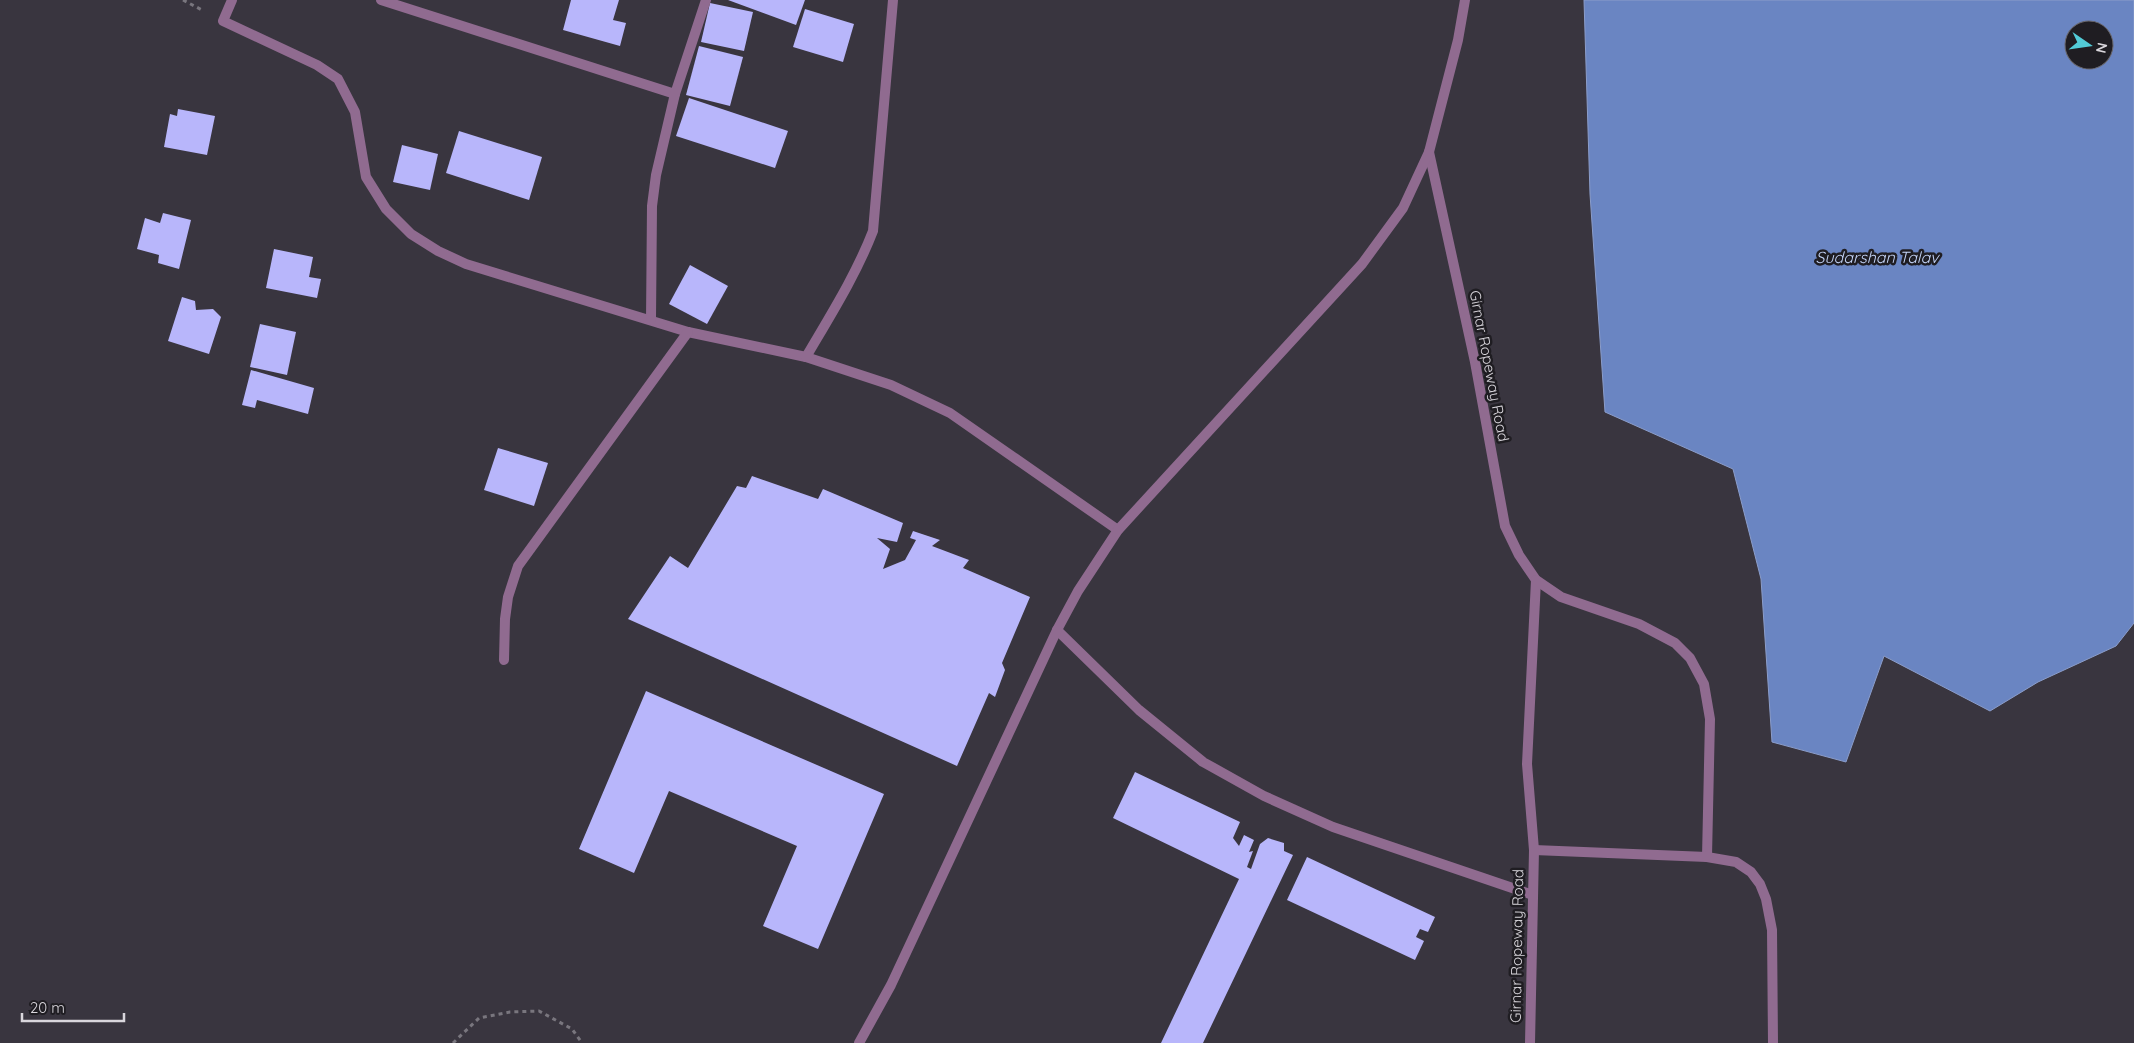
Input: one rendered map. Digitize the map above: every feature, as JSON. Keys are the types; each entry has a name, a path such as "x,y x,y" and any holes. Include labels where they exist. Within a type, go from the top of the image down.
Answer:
{"street":[{"path":"232,0 223,21 317,65 338,79 355,112 366,176 386,209 410,234 438,251 466,264 688,332 806,358 890,385 950,413 1118,530"},
{"path":"381,0 675,94"},
{"path":"651,320 652,206 656,174 675,94 706,0"},
{"path":"806,358 849,282 873,231 893,0"},
{"path":"859,1043 891,985 1056,630 1078,591 1118,530 1362,264 1403,208 1429,152 1458,40 1465,0"},
{"name":"Girnar Ropeway Road","path":"1429,152 1475,362 1505,526 1519,555 1536,580 1561,597 1639,624 1674,643 1690,658 1704,684 1710,719 1707,858"},
{"path":"504,660 505,618 508,597 518,566 688,332"},
{"name":"Girnar Ropeway Road","path":"1530,1043 1534,850 1527,764 1536,580"},
{"path":"1056,630 1139,710 1203,762 1264,796 1333,827 1533,895"},
{"name":"Girnar Ropeway Road","path":"1534,850 1707,858 1736,862 1751,872 1760,884 1766,900 1772,930 1773,1043"}],"path":[{"path":"453,1043 480,1018 510,1012 539,1011 572,1029 582,1043"}],"water":[{"name":"Sudarshan Talav","path":"1584,0 2134,0 2134,623 2116,646 2038,682 1990,711 1884,656 1846,762 1772,742 1761,579 1733,469 1605,412 1590,194"}],"building":[{"path":"571,0 619,0 613,20 626,23 620,46 563,30"},
{"path":"728,0 805,0 796,25"},
{"path":"710,3 753,12 744,51 701,42"},
{"path":"805,9 854,24 843,62 793,47"},
{"path":"699,46 743,57 730,106 686,95"},
{"path":"689,98 788,131 775,168 676,136"},
{"path":"178,109 215,116 207,155 164,147 170,114 177,116"},
{"path":"459,131 542,157 529,200 446,173"},
{"path":"402,145 438,154 430,190 393,182"},
{"path":"163,213 191,220 179,269 158,263 159,255 137,249 145,218 160,223"},
{"path":"274,249 313,257 309,277 321,279 317,298 266,288"},
{"path":"690,265 728,286 707,324 669,304"},
{"path":"182,297 195,301 196,310 213,309 221,317 209,354 168,341"},
{"path":"260,324 296,332 287,375 250,367"},
{"path":"251,370 314,388 308,414 257,400 255,408 242,405"},
{"path":"498,448 548,463 534,506 484,490"},
{"path":"752,476 818,499 823,489 903,523 897,542 877,538 890,549 883,569 905,560 916,540 910,538 913,531 940,540 932,546 969,560 963,568 1030,597 1002,663 1005,670 995,697 989,693 957,766 628,619 670,556 688,568 737,486 746,488"},
{"path":"646,691 884,794 818,949 763,926 797,846 669,791 634,873 579,849"},
{"path":"1135,772 1240,822 1233,838 1239,846 1244,835 1254,840 1249,852 1253,851 1247,867 1251,869 1260,844 1268,838 1284,843 1284,851 1293,855 1203,1043 1161,1043 1239,879 1113,818"},
{"path":"1307,857 1435,917 1428,932 1420,929 1416,937 1424,941 1415,960 1287,900"}]}
